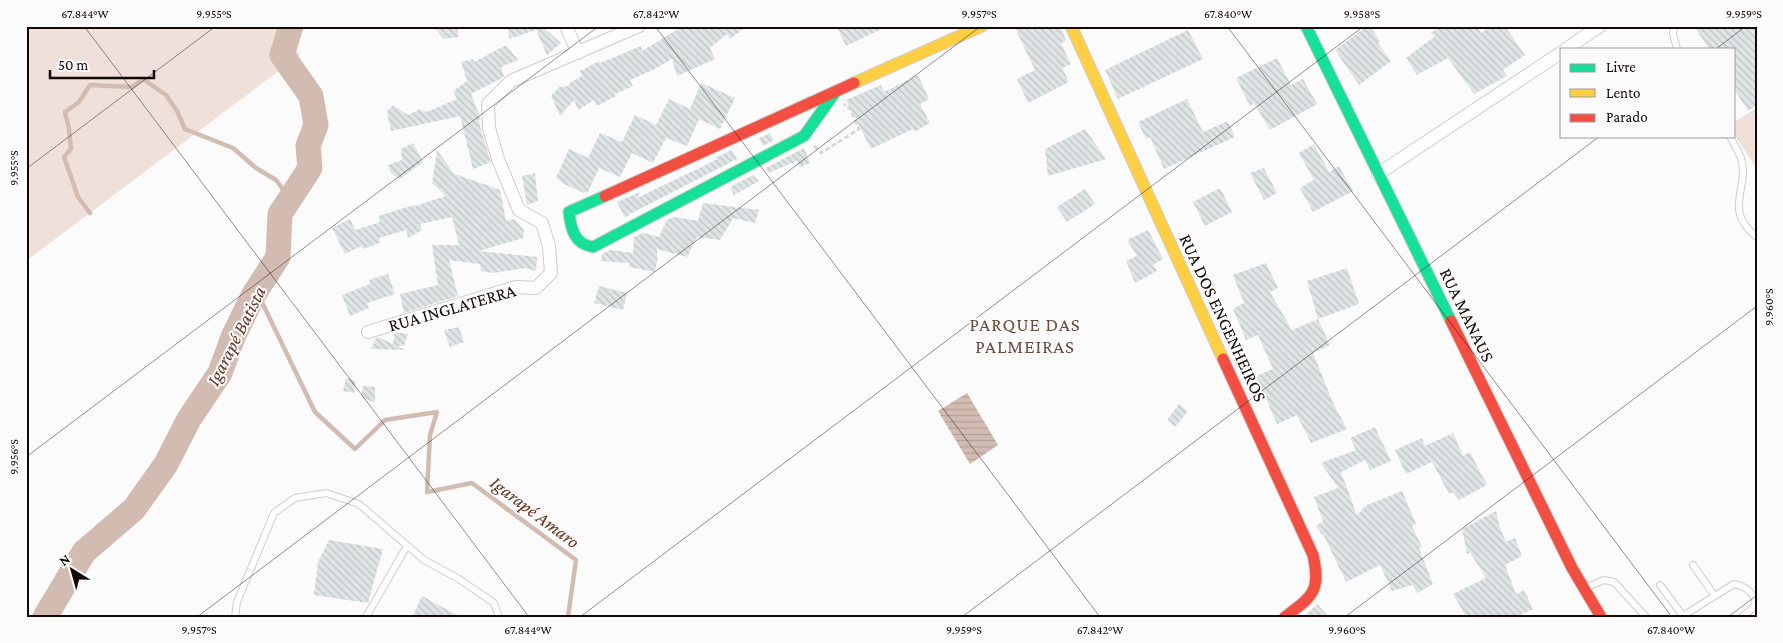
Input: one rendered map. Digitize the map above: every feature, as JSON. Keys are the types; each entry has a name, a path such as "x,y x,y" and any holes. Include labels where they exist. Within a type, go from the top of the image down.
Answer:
{"street":[{"path":"566,26 578,53 639,26"},
{"path":"834,94 804,136 593,247 581,244 571,231 570,212 982,26"},
{"name":"RUA DOS ENGENHEIROS","path":"1071,26 1313,555 1318,575 1316,584 1304,602 1285,617"},
{"name":"RUA MANAUS","path":"1306,26 1572,568 1601,617"},
{"path":"1567,48 1600,26"},
{"name":"RUA INGLATERRA","path":"368,332 516,287 536,288 551,273 549,246 542,222 519,210 498,160 489,128 488,104 511,81 578,53"},
{"path":"1378,174 1560,53"}],"lane":[{"path":"1674,26 1673,34 1677,48"},
{"path":"1731,138 1741,158 1742,176 1739,217 1757,237"},
{"path":"235,617 237,602 274,513 295,498 326,493 359,504 424,560 459,579 494,604 499,617"},
{"path":"366,617 407,546"},
{"path":"1693,565 1714,595"},
{"path":"1584,588 1604,580 1614,582 1646,617"},
{"path":"1660,585 1682,616 1731,585 1743,585 1753,595 1756,602 1753,608 1742,617"}],"path":[{"path":"804,136 821,153 859,129 850,109 834,94"}],"shaded area":[{"path":"26,26 278,26 300,55 26,261"},
{"path":"1757,108 1757,169 1736,137 1736,121"},
{"path":"967,393 998,445 970,464 938,411"}],"building":[{"path":"433,26 457,26 459,37 444,39"},
{"path":"508,26 542,26 561,43 547,55 536,30 509,39"},
{"path":"683,26 747,26 730,39 727,34 710,48 715,59 677,76 672,59 630,80 633,86 615,94 616,96 597,106 594,100 578,110 574,100 560,116 551,96 559,87 568,86 571,82 582,76 580,71 599,61 600,63 641,46 642,51"},
{"path":"836,26 888,26 846,46"},
{"path":"1014,26 1061,26 1066,41 1061,43 1071,64 1062,68 1069,82 1028,103 1017,79 1035,70"},
{"path":"1367,26 1370,26 1380,41 1378,43 1391,61 1359,85 1335,50"},
{"path":"1441,26 1477,26 1481,33 1491,26 1505,26 1525,55 1503,70 1507,76 1474,94 1448,58 1417,75 1406,58 1434,37 1431,33"},
{"path":"1694,26 1757,26 1757,105 1748,111 1736,92 1736,48 1708,48"},
{"path":"1188,30 1203,59 1118,99 1105,70"},
{"path":"506,45 518,60 501,67 504,76 502,78 471,94 480,117 481,130 491,162 473,169 460,116 391,131 387,111 393,105 408,115 420,109 426,112 457,99 453,91 467,81 461,62 473,59 474,62"},
{"path":"1277,58 1291,85 1303,79 1317,104 1270,130 1254,103 1250,106 1236,78"},
{"path":"918,75 929,99 920,104 930,123 914,132 913,129 871,149 846,100 881,85 884,92"},
{"path":"701,83 735,98 720,129 699,119 687,146 666,138 653,163 632,153 620,177 599,168 588,192 584,193 562,183 556,178 569,149 588,158 600,133 622,142 635,115 656,125 669,99 690,109"},
{"path":"1187,99 1203,132 1228,121 1235,137 1164,169 1150,137 1146,139 1138,122"},
{"path":"1085,129 1106,159 1048,176 1045,149"},
{"path":"770,133 774,140 763,146 759,138"},
{"path":"413,143 423,162 400,179 391,173 388,165 402,160 401,149"},
{"path":"1314,144 1329,172 1339,166 1353,191 1313,212 1300,188 1314,180 1299,153"},
{"path":"804,148 810,163 800,167 797,161 768,173 766,168"},
{"path":"437,150 455,175 500,190 506,221 514,219 524,230 523,238 479,251 537,257 536,271 525,268 493,273 481,271 480,264 449,260 458,296 404,313 400,294 438,285 432,245 459,245 452,217 420,224 422,230 408,238 406,230 379,238 380,243 363,249 361,246 345,254 332,228 350,219 355,230 380,222 378,216 446,196 432,183"},
{"path":"732,150 737,159 625,218 617,202 640,192 637,198 718,159 715,158"},
{"path":"1264,168 1277,193 1264,200 1250,173"},
{"path":"535,173 538,201 527,205 522,176"},
{"path":"753,175 759,181 734,195 730,187"},
{"path":"1220,188 1232,212 1205,226 1193,202"},
{"path":"1085,189 1095,204 1067,222 1057,207"},
{"path":"703,203 759,210 755,223 733,218 720,240 697,237 687,257 657,249 658,257 655,272 629,267 630,263 601,261 602,254 610,250 633,253 634,237 643,233 659,237 667,220 674,217 698,221"},
{"path":"1148,230 1163,259 1153,265 1157,271 1135,283 1126,261 1137,256 1127,240"},
{"path":"1266,263 1278,288 1270,292 1292,330 1318,319 1330,345 1313,353 1334,405 1347,429 1311,443 1297,415 1277,424 1256,376 1273,369 1258,335 1246,340 1233,309 1244,303 1233,275"},
{"path":"1347,268 1359,304 1318,319 1307,281"},
{"path":"388,274 395,294 367,303 369,308 350,316 342,295 370,284 369,280"},
{"path":"599,286 627,293 623,310 594,303"},
{"path":"459,327 464,342 450,347 444,330"},
{"path":"395,332 408,334 404,346 397,346 405,350 371,349 378,337 393,344"},
{"path":"346,378 356,381 354,393 343,391"},
{"path":"363,386 375,387 375,403 361,397"},
{"path":"1179,404 1188,411 1175,427 1167,420"},
{"path":"1375,427 1391,461 1370,470 1365,460 1341,472 1357,515 1367,505 1402,491 1416,524 1412,526 1422,547 1419,548 1433,584 1418,593 1412,585 1392,591 1380,565 1346,582 1323,534 1316,526 1323,521 1314,497 1338,488 1321,463 1356,450 1350,438"},
{"path":"1453,433 1463,456 1470,452 1487,485 1459,500 1453,492 1449,494 1432,462 1406,474 1395,450 1422,438 1425,446"},
{"path":"1496,511 1506,542 1515,538 1522,556 1505,565 1516,594 1524,590 1533,609 1516,617 1466,617 1453,594 1486,578 1470,552 1467,554 1462,529"},
{"path":"329,540 383,549 368,603 314,595 318,562"},
{"path":"422,596 461,617 412,617"},
{"path":"1317,604 1329,617 1303,617 1309,612"}],"waterway":[{"name":"Igarapé Batista","path":"45,617 84,552 134,509 166,464 189,419 220,373 233,337 254,294 278,257 280,214 310,168 308,146 316,125 311,96 282,55 291,26"},
{"path":"90,213 78,197 64,157 71,149 65,112 79,102 90,85 132,87 143,79 166,95 177,111 185,129 233,148 256,168 276,180 290,199"},
{"name":"Igarapé Amaro","path":"257,292 315,412 355,449 385,420 437,412 430,435 427,492 472,483 576,560 568,617"}],"traffic: fast":[{"path":"1306,26 1451,321"},
{"path":"605,196 569,212 572,230 575,235 582,243 593,247 804,136 834,94"}],"traffic: slow":[{"path":"854,83 982,26"},
{"path":"1071,26 1223,359"}],"traffic: jam":[{"path":"605,196 854,83"},
{"path":"1451,321 1572,568 1601,617"},
{"path":"1223,359 1313,555 1316,577 1312,592 1302,604 1285,617"}],"district":[{"name":"PARQUE DAS PALMEIRAS","path":"1025,335"}]}
